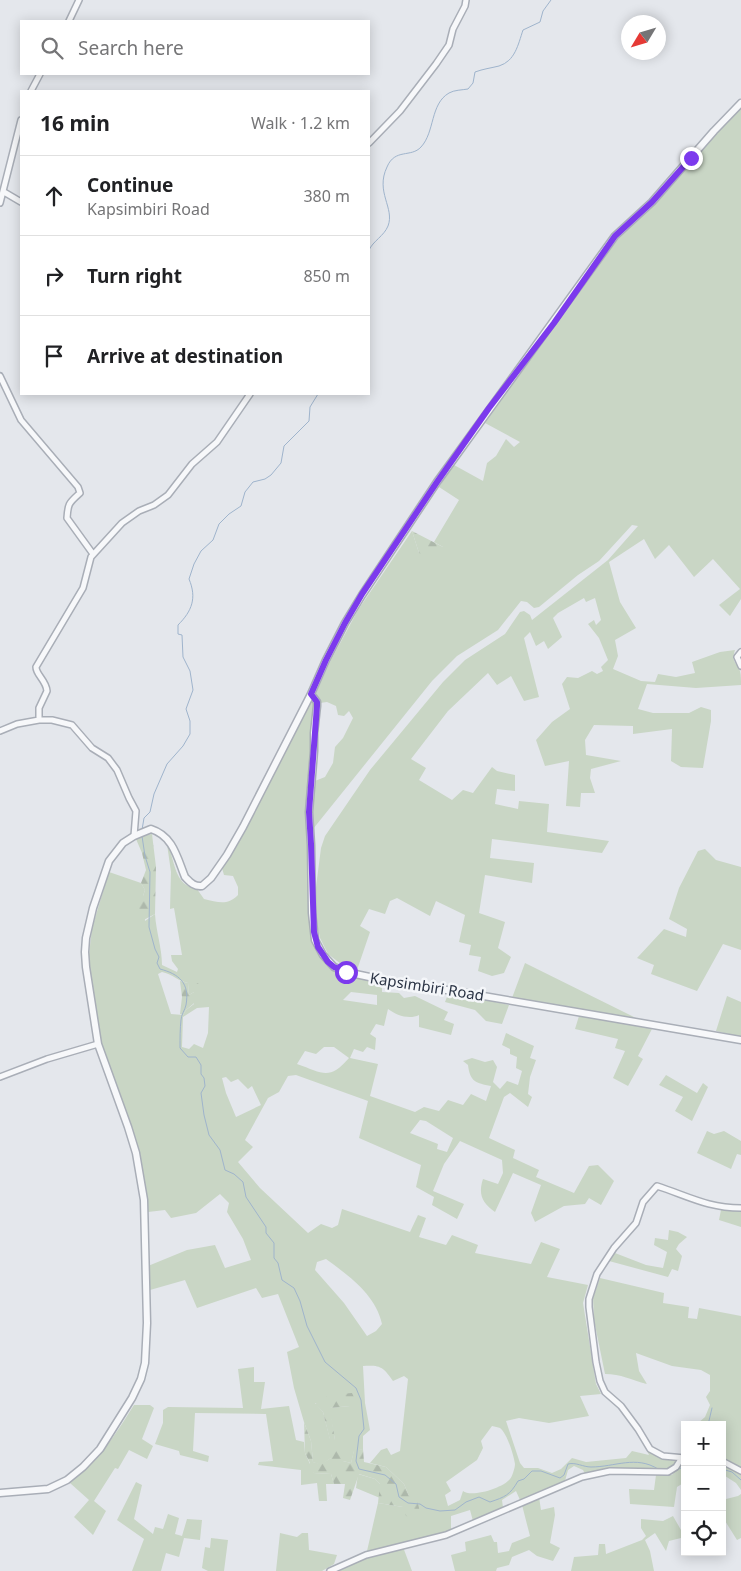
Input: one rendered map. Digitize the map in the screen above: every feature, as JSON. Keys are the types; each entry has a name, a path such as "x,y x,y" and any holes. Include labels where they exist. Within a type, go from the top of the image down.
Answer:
{"street":[{"path":"69,20 79,0"},
{"path":"370,142 400,111 449,45 453,29 466,0"},
{"path":"32,90 39,75"},
{"path":"0,1493 48,1489 67,1480 83,1467 100,1449 120,1419 141,1380 145,1363 147,1323 144,1200 133,1144 98,1044 86,967 86,938 93,908 109,862 118,849 139,833 152,829 168,838 189,882 199,886 207,882 227,855 243,827 311,694 333,646 362,594 437,482 489,408 554,323 582,280 615,236 652,202 741,103"},
{"path":"0,203 20,124"},
{"path":"4,192 20,201"},
{"path":"0,376 21,420 78,487 80,493 72,498 66,518 93,554"},
{"path":"39,720 39,708 47,691 45,681 36,671 36,667 83,588 89,561 93,554 122,523 139,511 154,505 168,496 192,464 217,442 249,395"},
{"path":"741,652 737,657 741,666"},
{"name":"Kapsimbiri Road","path":"311,694 317,702 309,812 313,926 318,947 334,967 346,972 393,982 452,990 741,1040"},
{"path":"0,731 16,724 39,720 52,720 72,725 92,748 108,758 114,765 136,811 139,833"},
{"path":"0,1077 47,1059 98,1044"},
{"path":"681,1458 663,1456 650,1449 638,1428 621,1406 605,1392 600,1381 596,1362 589,1299 597,1274 607,1257 636,1223 644,1202 657,1186 703,1204 741,1208"},
{"path":"330,1571 366,1556 446,1535 582,1477 610,1472 668,1472 676,1467 681,1461"},
{"path":"726,1462 741,1471"}],"green space":[{"path":"741,104 741,599 730,616 719,605 740,589 713,559 694,577 669,545 655,559 644,539 609,562 620,602 636,628 615,640 618,656 613,669 641,681 655,682 658,674 676,677 695,673 692,662 720,652 735,650 734,660 740,671 741,685 696,688 647,684 638,709 653,713 689,713 701,707 711,710 711,721 703,768 681,767 671,761 672,729 633,734 633,726 594,725 585,740 586,755 621,761 591,769 590,778 595,793 581,793 580,807 566,806 569,761 545,766 536,740 552,722 570,709 562,684 567,677 578,678 592,671 597,674 603,671 601,667 608,660 599,638 588,624 594,620 596,625 601,620 595,598 586,602 584,598 553,618 562,637 548,649 544,641 536,646 530,632 524,638 539,697 524,701 511,676 497,685 488,673 448,711 411,759 426,768 419,780 452,800 463,790 473,793 492,767 497,771 515,775 515,791 497,789 495,804 518,809 519,801 549,804 547,832 609,841 602,853 492,839 490,858 534,863 532,883 485,875 479,913 505,922 498,948 511,957 504,973 492,976 478,971 481,957 469,955 471,945 459,942 465,915 436,901 430,916 397,898 390,901 385,914 369,909 360,926 370,932 357,970 341,964 328,954 320,938 316,919 316,887 321,848 325,836 370,770 443,682 465,660 505,634 520,612 524,611 530,615 532,620 608,560 638,526 632,525 599,561 578,575 539,607 534,608 527,602 521,601 498,630 457,656 432,681 313,829 312,813 315,781 325,777 333,763 335,747 343,738 353,718 349,711 344,716 338,715 336,706 327,702 320,703 316,693 331,660 358,610 412,531 419,553 443,547 434,542 459,500 439,487 454,465 483,481 487,463 496,456 506,439 514,447 520,442 485,423 599,264 631,223"},
{"path":"412,531 443,547 443,554 432,559 419,553"},
{"path":"312,699 315,709 311,729 313,750 306,800 311,933 325,962 382,983 382,992 399,993 404,998 415,996 448,1012 444,1020 454,1024 451,1035 419,1027 419,1015 403,1016 388,1009 384,1026 376,1024 370,1034 376,1038 375,1050 367,1047 363,1052 354,1049 350,1058 378,1064 370,1096 415,1112 424,1107 439,1111 448,1100 463,1105 471,1094 486,1101 491,1086 475,1081 470,1075 468,1065 463,1061 472,1058 485,1062 493,1060 497,1067 493,1082 500,1089 507,1081 518,1085 522,1071 516,1068 517,1057 510,1054 510,1049 502,1045 506,1033 534,1046 530,1058 536,1060 530,1077 528,1094 532,1097 528,1107 510,1093 504,1097 489,1138 515,1150 513,1158 539,1170 536,1177 574,1193 589,1166 598,1165 614,1181 601,1205 589,1198 585,1204 564,1206 535,1222 531,1213 541,1185 513,1173 495,1212 484,1202 481,1189 483,1179 498,1184 503,1173 502,1160 460,1141 444,1164 433,1191 464,1204 457,1219 432,1205 434,1197 416,1187 421,1165 359,1138 368,1101 296,1075 288,1076 279,1092 268,1098 245,1140 253,1147 238,1162 260,1188 308,1233 321,1224 332,1228 338,1225 342,1209 410,1232 418,1215 426,1218 419,1237 446,1245 452,1235 478,1245 475,1253 531,1264 541,1242 560,1249 547,1277 588,1285 583,1303 596,1384 601,1394 580,1396 589,1416 549,1423 519,1418 506,1421 520,1463 524,1468 538,1468 552,1473 561,1469 572,1458 586,1462 626,1458 632,1451 649,1455 646,1449 657,1456 678,1460 675,1465 667,1470 585,1474 583,1470 574,1466 568,1470 565,1481 520,1500 516,1491 502,1500 503,1508 473,1521 470,1510 451,1516 451,1530 430,1538 367,1551 378,1503 403,1507 409,1496 404,1484 386,1467 370,1463 381,1450 387,1448 391,1455 400,1451 408,1379 404,1376 393,1381 381,1368 363,1366 365,1403 370,1430 363,1436 363,1449 354,1451 351,1463 331,1458 321,1465 313,1462 311,1441 294,1388 287,1352 299,1347 278,1294 262,1298 256,1288 197,1308 185,1280 150,1290 148,1266 187,1250 215,1245 225,1268 251,1260 243,1239 227,1212 229,1203 220,1194 196,1213 171,1218 165,1210 148,1212 140,1153 102,1044 90,980 89,955 92,928 109,872 141,883 145,890 143,896 145,921 155,914 162,965 177,972 178,969 172,961 171,955 182,955 174,908 170,909 171,872 167,844 176,871 183,883 197,889 204,899 226,902 238,895 238,887 233,876 224,875 222,868 238,844","holes":["162,972 188,983 189,995 194,992 194,1004 183,1015 171,1014 158,974","351,992 377,995 377,1005 343,1000","209,1007 208,1033 203,1048 194,1044 189,1049 182,1047 183,1017 197,1008","324,1047 334,1047 349,1058 336,1070 325,1073 297,1064 305,1051 316,1054","226,1077 231,1082 238,1079 248,1089 252,1086 261,1105 236,1117 222,1078","420,1120 426,1121 453,1138 447,1152 437,1149 438,1144 410,1133","326,1259 360,1287 368,1295 379,1314 382,1324 376,1331 367,1336 344,1303 315,1270 317,1262","315,1403 350,1406 329,1408 335,1440 330,1439 323,1412","492,1426 500,1428 508,1439 512,1450 515,1464 511,1478 501,1486 480,1493 467,1493 463,1491 460,1500 448,1506 445,1495 451,1491 446,1482 477,1460 483,1448 481,1441"]},
{"path":"152,834 156,867 155,914 138,923 134,914 135,903 143,896 145,890 141,883 146,870 136,839"},
{"path":"705,849 716,860 741,867 741,950 723,944 697,991 651,974 654,965 637,958 664,929 686,937 687,929 669,919 679,888 698,851"},
{"path":"525,963 636,1018 512,998"},
{"path":"180,981 188,983 189,995 194,992 197,983 201,985 206,993 186,1010 183,1015 180,1014 182,997"},
{"path":"449,992 509,1005 502,1024 486,1021 475,1010 445,1002"},
{"path":"727,996 741,1002 741,1037 716,1031"},
{"path":"579,1016 653,1027 638,1056 643,1059 628,1086 613,1078 625,1051 615,1048 618,1039 575,1029"},
{"path":"666,1075 697,1093 703,1083 708,1087 692,1121 675,1111 683,1097 659,1085"},
{"path":"707,1131 714,1134 724,1131 741,1141 741,1155 737,1154 731,1169 697,1153"},
{"path":"721,1210 741,1210 741,1227 719,1220"},
{"path":"669,1230 687,1237 676,1249 682,1256 678,1271 672,1269 668,1277 609,1261 615,1253 646,1265 663,1268 667,1252 654,1245 655,1238 668,1240"},
{"path":"600,1278 664,1293 663,1303 689,1307 688,1318 697,1319 699,1308 741,1316 741,1469 726,1460 726,1421 700,1421 705,1417 710,1405 706,1397 710,1391 710,1375 701,1370 672,1366 636,1353 639,1371 647,1384 621,1376 605,1374 594,1320 593,1298"},
{"path":"254,1367 254,1382 265,1382 261,1409 289,1406 296,1440 304,1442 305,1453 314,1473 331,1474 334,1484 326,1484 327,1501 319,1501 317,1483 301,1485 301,1470 258,1465 259,1462 273,1461 266,1414 195,1413 193,1451 209,1456 208,1462 180,1455 179,1451 155,1444 163,1423 163,1410 168,1407 243,1408 238,1369"},
{"path":"352,1393 357,1403 350,1406 330,1408 335,1440 330,1440 323,1412 315,1404 329,1395"},
{"path":"134,1405 150,1405 154,1408 142,1439 153,1446 147,1459 129,1450 118,1469 115,1468 94,1501 106,1511 93,1535 74,1517 89,1500 70,1483 106,1447"},
{"path":"304,1422 311,1441 313,1462 321,1464 331,1458 331,1447 338,1446 343,1461 351,1463 354,1450 363,1449 364,1462 386,1467 404,1484 409,1496 417,1500 420,1512 413,1518 406,1516 403,1507 378,1503 380,1484 375,1479 359,1474 350,1500 343,1498 345,1484 334,1484 331,1474 314,1473 307,1468 310,1463 305,1453"},
{"path":"681,1463 681,1484 677,1487 674,1507 630,1504 629,1489 654,1490 656,1475 672,1475"},
{"path":"726,1465 741,1473 741,1490 736,1483 726,1477"},
{"path":"358,1474 375,1479 380,1484 380,1498 356,1488"},
{"path":"136,1482 142,1485 134,1519 153,1534 155,1527 163,1529 168,1514 179,1518 175,1534 182,1536 187,1519 202,1520 200,1540 184,1538 179,1557 166,1553 161,1571 132,1571 144,1539 117,1520"},
{"path":"741,1494 741,1538 737,1540 726,1522 726,1499"},
{"path":"539,1497 541,1510 554,1507 555,1515 550,1543 560,1548 553,1561 537,1556 529,1550 512,1557 509,1565 497,1568 496,1571 455,1571 451,1555 466,1551 465,1542 491,1535 494,1542 497,1542 498,1553 509,1551 512,1543 530,1536 522,1505"},
{"path":"673,1516 681,1530 681,1538 669,1541 666,1551 655,1533 645,1540 650,1551 654,1571 571,1571 574,1557 598,1555 599,1544 605,1544 606,1554 642,1540 646,1536 641,1528 641,1519 663,1521"},
{"path":"280,1533 297,1537 302,1533 308,1533 309,1550 337,1555 334,1564 322,1571 276,1571"},
{"path":"211,1538 228,1540 224,1571 208,1571 202,1568 205,1547 210,1548"},
{"path":"403,1547 412,1571 339,1571 362,1560"}],"waterway":[{"path":"370,248 388,226 389,213 383,184 390,161 394,157 413,152 421,147 429,134 435,111 443,98 451,92 468,89 473,83 475,72 499,66 509,60 515,52 523,30 540,22 543,11 551,0"},
{"path":"142,830 144,818 150,812 154,794 167,764 183,746 190,734 190,721 186,709 193,690 190,671 183,657 182,635 178,634 178,625 187,615 192,604 193,592 189,579 194,564 201,551 213,540 219,524 241,506 245,492 253,482 265,479 271,475 281,463 284,446 309,421 310,407 317,395"},
{"path":"142,836 150,872 149,927 159,957 157,963 160,969 178,977 185,985 187,997 181,1018 180,1048 188,1057 196,1057 201,1065 201,1074 204,1078 205,1086 201,1093 209,1135 220,1150 225,1170 234,1174 243,1182 246,1197 266,1227 266,1233 274,1243 274,1258 278,1263 282,1280 294,1288 307,1326 325,1362 356,1388 361,1400 364,1429 359,1436 356,1461 359,1469 385,1475 396,1484 399,1497 408,1503 420,1504 426,1508 440,1511 455,1510 466,1502 479,1497 490,1502 500,1499 507,1495 518,1481 524,1479 532,1471 541,1471 560,1478 564,1475 568,1464 600,1467 633,1462 650,1465 658,1469"},
{"path":"709,1421 712,1408"},
{"path":"671,1473 681,1468"},
{"path":"726,1470 732,1472 741,1480"}],"route":[{"path":"346,972 339,970 328,962 322,955 315,940 312,913 309,812 317,702 311,694 326,660 362,594 489,408 554,323 582,280 615,236 652,202 691,158"}]}
